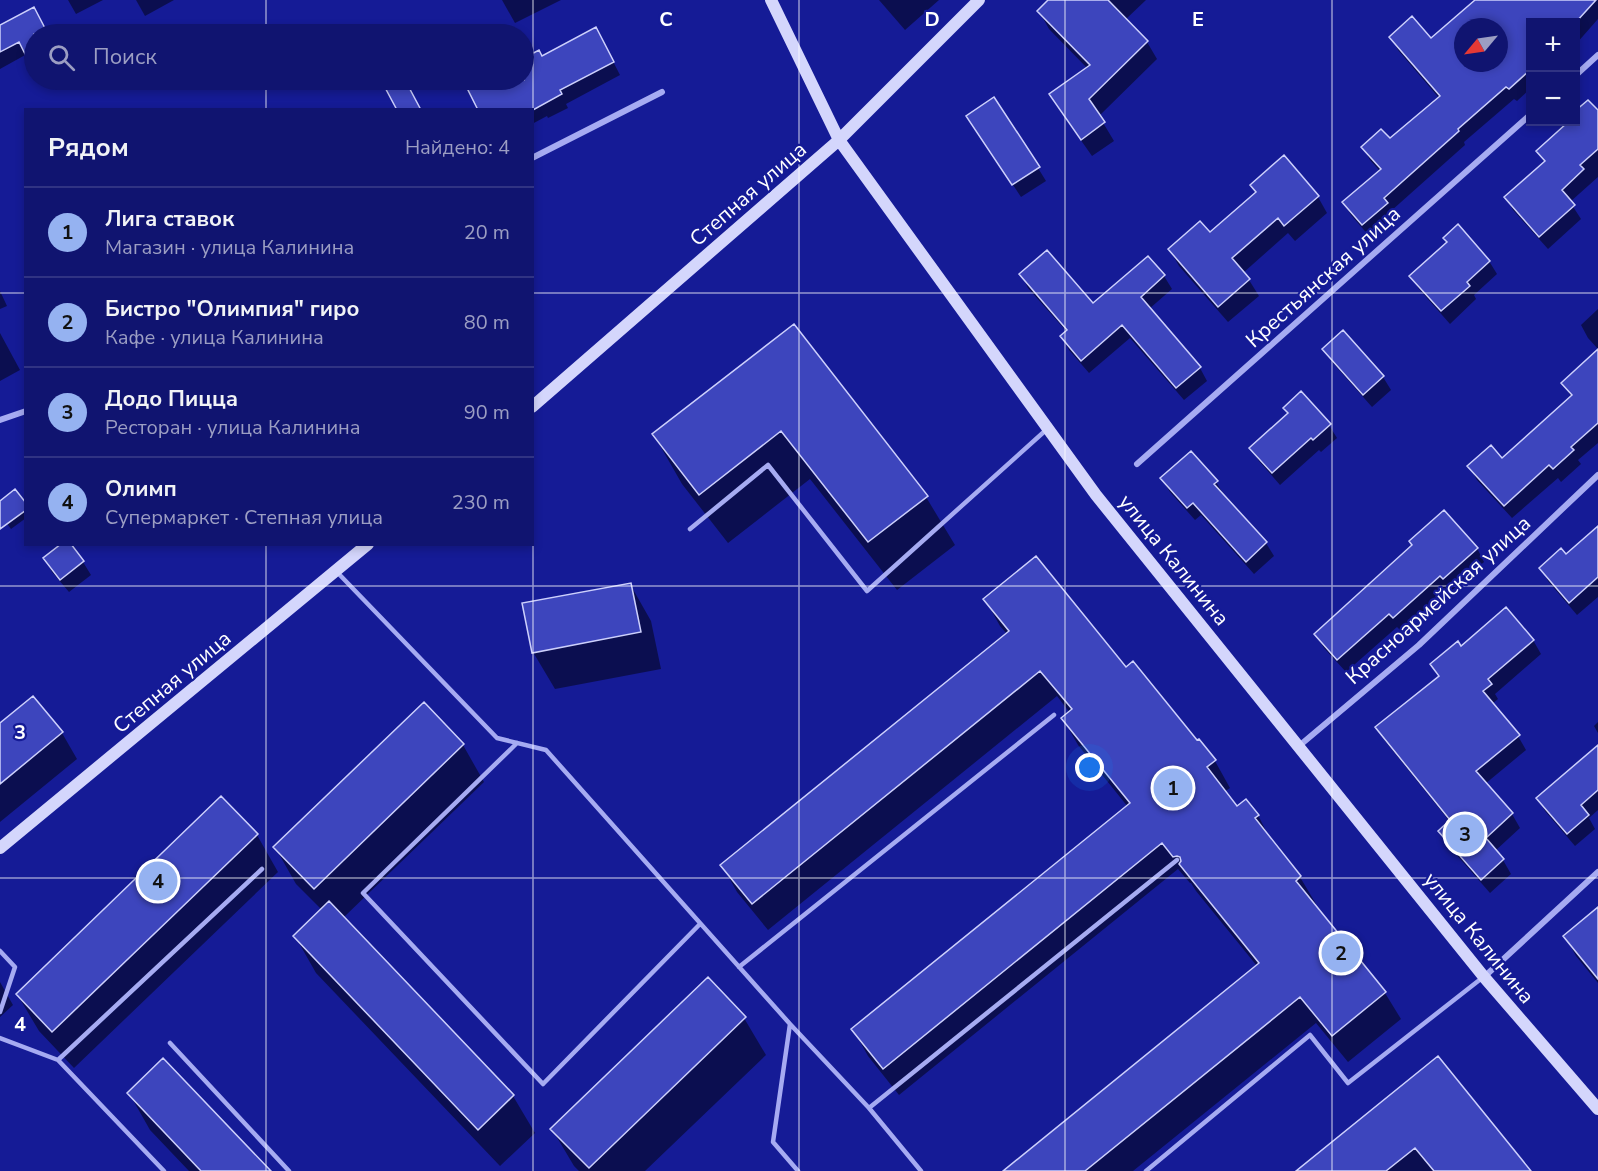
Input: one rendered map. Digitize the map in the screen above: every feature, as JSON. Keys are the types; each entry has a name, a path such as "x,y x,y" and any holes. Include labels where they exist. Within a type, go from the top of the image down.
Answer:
{"main road":[{"name":"улица Калинина","path":"771,0 839,140 1096,495 1484,977 1598,1109"},
{"name":"Степная улица","path":"534,405 839,140 979,0"},
{"name":"Степная улица","path":"0,848 366,546"}],"street":[{"path":"1578,72 1598,55"},
{"path":"534,157 662,92"},
{"name":"Крестьянская улица","path":"1137,464 1526,119"},
{"path":"0,420 24,412"},
{"name":"Красноармейская улица","path":"1298,746 1419,645 1598,475"},
{"path":"1484,977 1598,872"}],"lane":[{"path":"690,529 768,465 867,591 1048,428"},
{"path":"336,571 497,738 546,750 790,1024 869,1108 921,1171"},
{"path":"739,967 1054,715"},
{"path":"517,743 363,893 543,1084 700,924"},
{"path":"869,1108 1177,860"},
{"path":"58,1060 262,869"},
{"path":"0,951 15,967 0,1012"},
{"path":"1146,1171 1310,1035 1348,1083 1484,977"},
{"path":"790,1024 773,1142 798,1171"},
{"path":"0,1038 58,1060 164,1171"},
{"path":"170,1043 290,1171"}],"building":[{"path":"1048,0 1108,0 1148,41 1089,99 1105,122 1081,140 1049,94 1090,65 1037,11"},
{"path":"1475,0 1596,0 1580,18 1526,18 1526,74 1509,89 1506,87 1458,129 1459,131 1384,198 1388,203 1362,225 1342,202 1381,169 1361,147 1381,129 1390,138 1440,96 1389,37 1412,16 1431,38 1454,18 1454,72 1508,72 1508,18 1454,18"},
{"path":"34,7 43,24 24,24 24,52 19,42 0,52 0,25"},
{"path":"596,27 614,62 560,90 562,94 534,109 477,108 468,90 534,90 534,53 539,50 542,56"},
{"path":"386,90 410,90 420,108 396,108"},
{"path":"994,97 1040,167 1012,185 966,116"},
{"path":"1588,100 1598,110 1598,149 1580,165 1584,169 1562,190 1575,205 1539,237 1504,197 1545,161 1536,151 1564,126 1580,126 1580,107"},
{"path":"1284,155 1319,196 1284,226 1278,218 1232,258 1250,279 1218,307 1168,249 1200,221 1210,232 1256,192 1250,185"},
{"path":"1458,224 1490,261 1467,282 1470,286 1441,311 1409,276 1447,242 1443,238"},
{"path":"1047,250 1093,303 1148,256 1165,275 1141,297 1201,367 1176,388 1122,325 1081,361 1060,336 1067,330 1019,274"},
{"path":"794,324 928,496 868,542 781,431 699,495 652,434"},
{"path":"1343,330 1384,376 1363,395 1322,349"},
{"path":"1598,349 1598,423 1571,447 1574,450 1553,469 1549,465 1504,506 1467,466 1491,445 1502,458 1572,395 1561,383"},
{"path":"1301,391 1331,424 1313,440 1311,438 1272,473 1249,448 1288,413 1283,408"},
{"path":"1191,451 1218,481 1214,484 1267,542 1246,562 1193,503 1187,508 1160,478"},
{"path":"15,489 24,500 24,511 0,529 0,501"},
{"path":"1444,510 1478,548 1443,579 1440,576 1393,618 1389,614 1337,660 1314,634 1412,545 1409,541"},
{"path":"1598,526 1598,577 1569,603 1539,568 1561,548 1566,554"},
{"path":"58,546 73,546 84,561 60,580 43,558"},
{"path":"1036,556 1126,667 1133,661 1216,760 1207,767 1237,806 1246,799 1259,815 1255,818 1301,876 1296,881 1386,992 1332,1036 1300,997 1085,1171 1003,1171 1259,963 1179,864 1180,857 1173,857 1162,843 883,1069 851,1029 1130,803 1061,718 1072,709 1040,671 752,904 720,865 1009,631 983,599"},
{"path":"631,583 641,632 532,653 522,603"},
{"path":"1506,607 1534,640 1488,679 1492,684 1483,691 1520,735 1476,771 1513,813 1486,838 1504,859 1481,880 1438,831 1450,820 1375,727 1439,676 1430,664 1458,641 1461,646"},
{"path":"33,696 63,732 0,784 0,723"},
{"path":"424,702 464,744 314,889 273,847"},
{"path":"1598,745 1598,790 1581,805 1589,815 1567,834 1536,798"},
{"path":"221,796 258,834 52,1032 16,994"},
{"path":"329,901 514,1095 478,1130 293,936"},
{"path":"1598,907 1598,979 1563,936"},
{"path":"708,977 746,1017 589,1168 550,1129"},
{"path":"1438,1056 1531,1171 1434,1171 1415,1148 1386,1171 1296,1171"},
{"path":"163,1058 271,1171 201,1171 127,1093"}],"place":[{"name":"Лига ставок","path":"1173,788"},
{"name":"Додо Пицца","path":"1465,834"},
{"name":"Олимп","path":"158,881"},
{"name":"Бистро \"Олимпия\" гиро","path":"1341,953"}]}
